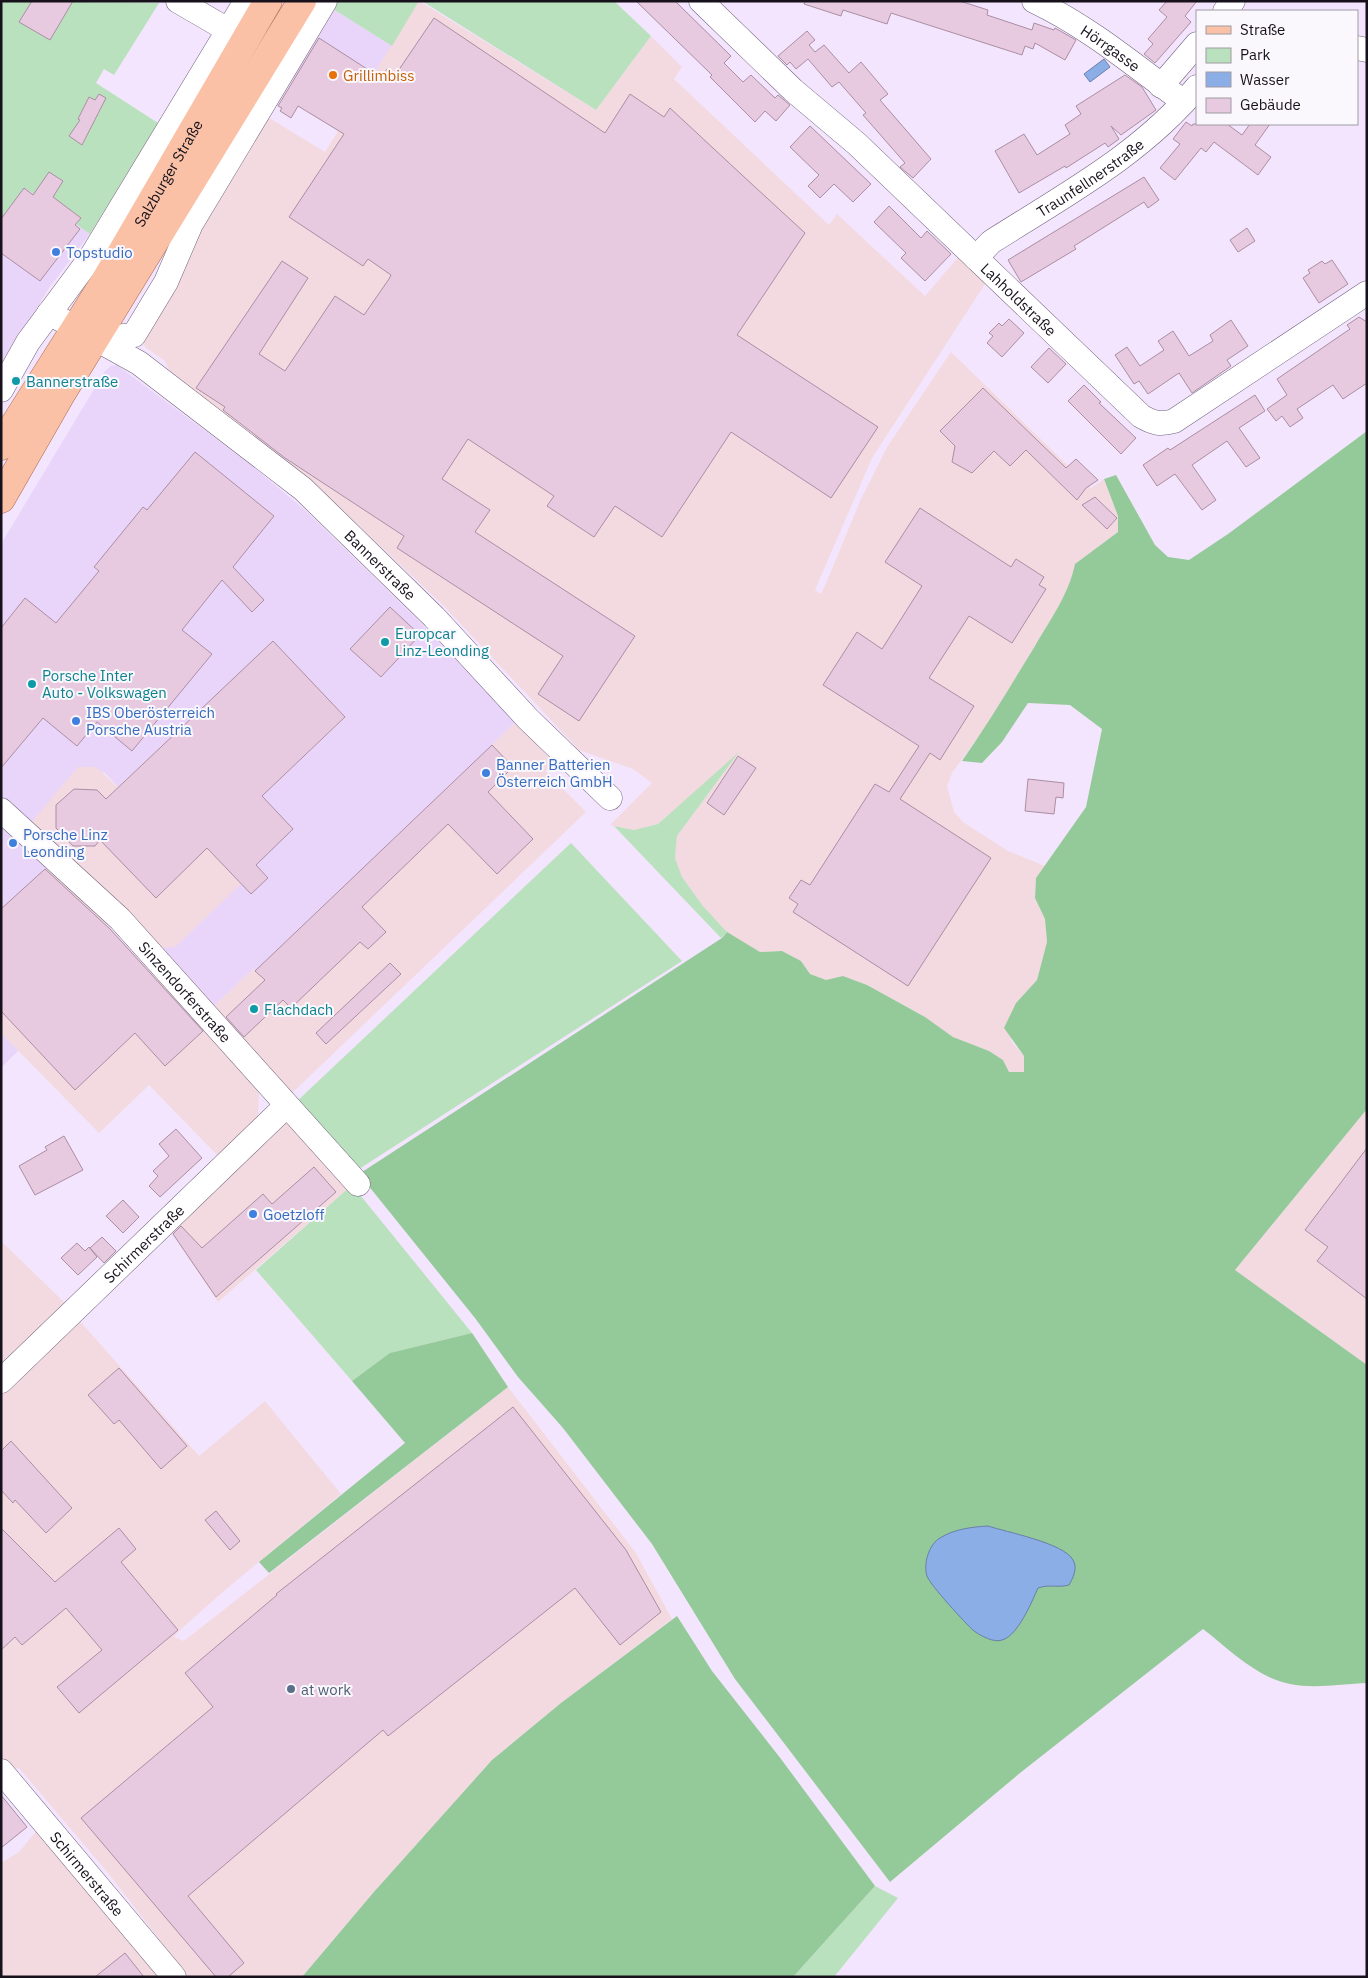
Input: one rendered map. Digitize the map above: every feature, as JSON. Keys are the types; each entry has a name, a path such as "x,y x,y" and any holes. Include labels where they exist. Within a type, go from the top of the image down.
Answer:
{"main road":[{"name":"Salzburger Straße","path":"1,499 60,396 86,333 104,282 268,1"},
{"name":"Salzburger Straße","path":"1,446 86,333 302,1"}],"street":[{"path":"178,1 228,30"},
{"name":"Salzburger Straße","path":"1,390 28,342 91,257 246,1"},
{"path":"86,333 134,335 166,282 191,224 325,1"},
{"name":"Lahholdstraße","path":"701,1 793,90 857,144 1141,416 1152,423 1160,424 1174,421 1210,399 1367,293"},
{"name":"Hörrgasse","path":"1034,1 1074,22 1105,42 1161,86 1190,95"},
{"path":"1161,86 1196,45"},
{"name":"Traunfellnerstraße","path":"976,258 991,242 1134,148 1190,95"},
{"name":"Bannerstraße","path":"49,313 139,363 303,489 434,617 528,719 610,798"},
{"name":"Sinzendorferstraße","path":"1,810 120,919 358,1184"},
{"name":"Schirmerstraße","path":"1,1381 286,1106"},
{"name":"Schirmerstraße","path":"1,1771 174,1977"}],"shaded area":[{"path":"419,1 596,110 651,36 682,67 674,79 829,225 837,214 925,296 960,255 987,281 872,458 815,590 821,594 861,499 887,447 951,352 1091,488 1104,479 1118,516 1118,532 1075,564 1072,582 1046,628 989,722 952,773 947,786 954,812 963,822 1008,851 1045,866 1036,878 1035,898 1045,919 1047,942 1037,980 1016,1003 1011,1041 1024,1056 1024,1072 1009,1072 1003,1060 989,1051 953,1037 925,1017 867,985 843,976 826,980 810,974 801,961 782,951 760,952 731,936 703,906 682,877 675,858 677,836 737,755 658,824 634,830 610,825 652,783 633,769 579,750 444,606 309,479 174,381 165,361 145,347 143,342 196,236 266,116 325,152"},
{"path":"333,9 392,46 350,112 291,76"},
{"path":"24,187 90,234 49,288 1,369 1,220"},
{"path":"117,365 251,465 305,510 417,619 516,722 255,971 253,969 211,1009 159,948 241,884 268,877 256,865 262,796 345,718 273,641 118,787 104,772 30,824 1,797 1,544 105,371 111,366"},
{"path":"273,641 345,717 262,796 293,829 256,864 268,878 251,894 241,884 175,947 159,948 30,824 78,767 96,767 118,787"},
{"path":"516,722 551,760 551,765 545,771 586,812 291,1094 211,1009 253,969 256,970"},
{"name":"Porsche Linz Leonding","path":"1,821 48,866 1,909"},
{"path":"48,866 82,898 259,1089 258,1121 219,1157 149,1085 99,1133 1,1033 1,909"},
{"path":"1,1033 19,1050 1,1068"},
{"path":"1367,1109 1367,1365 1235,1270"},
{"name":"Goetzloff","path":"289,1123 352,1185 218,1302 170,1230 282,1124"},
{"path":"1,1241 66,1304 1,1365"},
{"path":"79,1320 199,1456 265,1401 341,1494 225,1590 174,1637 184,1641 508,1387 636,1553 672,1619 561,1703 492,1760 373,1893 302,1977 188,1977 109,1874 19,1768 12,1769 1,1758 1,1395"},
{"path":"38,1829 161,1977 1,1977 1,1863 19,1852"}],"green space":[{"path":"1,1 159,3 114,75 104,69 96,83 158,123 90,234 25,188 1,220"},
{"path":"338,1 419,1 392,46 333,9"},
{"path":"422,1 614,1 651,36 596,110"},
{"path":"1367,431 1367,1109 1235,1270 1367,1365 1367,1683 1309,1686 1278,1681 1244,1662 1203,1629 1020,1773 890,1882 735,1679 652,1544 563,1428 518,1377 475,1318 359,1174 722,938 727,932 760,952 782,951 801,961 810,974 826,980 843,976 867,985 925,1017 953,1037 989,1051 1003,1060 1009,1072 1024,1072 1024,1056 1004,1028 1016,1003 1037,980 1047,942 1045,919 1035,898 1036,878 1086,807 1102,729 1070,705 1028,703 1002,742 982,763 962,761 1053,617 1064,596 1075,564 1118,532 1118,516 1104,479 1116,475 1155,545 1168,557 1189,560 1228,534"},
{"path":"739,752 677,836 675,858 682,877 703,906 727,932 721,938 614,826 634,830 658,824"},
{"path":"571,843 682,961 356,1171 294,1104"},
{"path":"352,1185 472,1333 391,1353 352,1381 256,1270"},
{"path":"472,1333 508,1387 269,1573 259,1562 405,1443 352,1381 390,1353"},
{"path":"677,1616 712,1671 781,1759 875,1886 793,1977 302,1977 373,1893 492,1760 561,1703"},
{"path":"875,1886 898,1898 834,1977 793,1977"}],"water":[{"path":"1104,59 1110,67 1090,82 1084,74"},
{"path":"988,1526 1058,1548 1068,1554 1075,1566 1069,1585 1038,1588 1014,1632 999,1641 974,1631 934,1587 926,1571 926,1560 930,1549 940,1538 969,1528"}],"building":[{"path":"32,1 73,1 50,40 19,22"},
{"path":"636,1 675,1 731,56 724,63 743,82 751,75 775,98 778,95 790,105 776,121 765,111 755,122 710,77 712,75"},
{"path":"805,1 960,1 988,10 987,15 1032,30 1034,23 1054,30 1055,28 1076,40 1065,60 1035,43 1033,49 1025,46 1022,55 891,13 887,24 843,10 841,16 804,4"},
{"path":"1167,1 1197,1 1185,16 1191,22 1155,63 1144,54 1153,44 1148,39 1167,17 1159,10"},
{"path":"434,18 605,133 630,94 664,117 670,108 805,233 737,335 878,427 831,498 731,432 662,537 615,506 594,537 547,506 554,496 468,439 442,479 490,510 475,532 635,636 579,721 538,694 563,656 397,548 404,536 285,458 223,410 225,407 196,388 282,261 308,278 259,354 285,371 335,296 364,315 389,279 391,275 368,259 363,266 289,217 344,134 298,106 291,118 280,111 282,108 278,106 319,38 381,78 387,69 396,74"},
{"path":"807,31 815,40 809,45 815,52 824,45 849,73 861,62 888,94 880,100 931,159 913,178 900,167 905,163 863,115 866,113 839,82 832,87 808,59 796,69 790,62 787,65 778,56"},
{"path":"1125,75 1142,87 1156,110 1121,135 1111,126 1119,139 1108,147 1105,143 1066,168 1065,166 1019,193 995,151 1024,134 1037,155 1070,134 1065,125 1081,114 1076,106"},
{"path":"99,94 106,98 82,145 69,136 80,120 78,119 89,97 95,100"},
{"path":"1186,122 1192,126 1193,124 1228,125 1242,135 1249,125 1269,125 1255,145 1271,157 1258,175 1214,142 1206,152 1201,148 1175,180 1160,168 1180,144 1173,139"},
{"path":"810,126 871,184 853,202 834,184 820,198 808,186 819,175 790,147"},
{"path":"49,172 63,181 53,197 81,218 75,225 80,229 40,281 1,253 1,219 24,188 33,195"},
{"path":"1144,177 1159,200 1148,208 1144,202 1074,246 1076,249 1021,282 1008,260"},
{"path":"889,206 921,238 927,231 951,254 925,281 901,258 906,253 874,222"},
{"path":"1247,228 1255,241 1238,252 1230,240"},
{"path":"1332,260 1348,284 1319,303 1303,278 1310,273 1308,270 1322,261 1325,264"},
{"path":"1359,317 1367,322 1367,383 1343,399 1333,385 1297,409 1303,418 1290,427 1282,416 1276,421 1267,409 1287,395 1277,379 1350,329 1347,325"},
{"path":"1009,319 1024,333 1002,357 987,343 993,336 989,333 999,323 1002,326"},
{"path":"1231,320 1248,346 1227,360 1231,366 1192,393 1179,373 1148,394 1139,381 1134,384 1115,355 1127,347 1140,366 1164,350 1158,341 1173,331 1189,356 1213,341 1210,335"},
{"path":"1049,348 1066,364 1048,383 1031,367"},
{"path":"1084,385 1101,402 1099,403 1136,438 1121,454 1068,401"},
{"path":"983,388 1066,468 1076,459 1098,480 1086,488 1077,500 1026,450 1010,466 994,451 972,473 952,462 955,446 940,431"},
{"path":"1255,395 1265,411 1239,428 1260,458 1246,467 1227,441 1192,465 1216,500 1202,510 1175,474 1157,486 1143,465 1168,448 1170,450"},
{"path":"195,452 274,516 233,567 264,600 252,612 222,580 182,630 212,654 132,751 97,722 77,746 43,718 1,768 1,628 25,598 56,623 99,571 94,567 143,507 147,510"},
{"path":"1095,497 1117,518 1107,529 1082,505"},
{"path":"920,508 1011,567 1016,559 1044,577 1039,585 1046,589 1012,643 969,616 929,678 974,706 940,760 930,753 900,799 991,858 908,986 793,912 798,904 789,898 801,880 810,885 875,784 889,792 919,746 823,685 857,632 882,649 922,586 885,562"},
{"name":"Europcar Linz-Leonding","path":"390,607 420,635 381,677 350,649"},
{"path":"273,641 345,717 262,796 293,829 256,865 268,878 251,894 207,848 156,898 100,840 95,846 73,846 56,828 56,805 74,789 97,790 106,799"},
{"path":"492,745 513,767 488,792 533,839 497,874 448,824 362,907 386,932 368,949 360,942 291,1008 283,1000 244,1037 226,1017 265,980 255,971"},
{"path":"738,756 756,768 724,815 707,803"},
{"path":"1028,779 1064,783 1063,798 1056,797 1054,814 1025,811"},
{"path":"45,869 110,929 203,1031 165,1066 135,1033 75,1090 1,1011 1,909"},
{"path":"390,963 401,974 326,1044 316,1033"},
{"path":"176,1129 202,1158 160,1197 149,1186 158,1176 153,1171 169,1156 159,1144"},
{"path":"64,1136 83,1170 35,1195 19,1166 47,1150 45,1147"},
{"path":"1367,1148 1367,1299 1317,1261 1328,1247 1305,1230"},
{"path":"314,1167 336,1192 216,1297 173,1234 181,1226 202,1248 263,1194 272,1204"},
{"path":"123,1200 139,1217 123,1233 106,1216"},
{"path":"102,1237 116,1251 104,1263 90,1248"},
{"path":"77,1243 85,1251 89,1247 97,1257 78,1275 61,1258"},
{"path":"119,1368 187,1446 161,1469 119,1420 114,1424 88,1395"},
{"path":"513,1407 626,1550 661,1612 620,1645 575,1588 388,1736 383,1730 188,1896 244,1963 228,1977 216,1977 81,1818 213,1707 185,1673 276,1594"},
{"path":"11,1441 72,1508 46,1533 15,1500 13,1503 1,1490 1,1451"},
{"path":"216,1511 240,1541 230,1550 205,1520"},
{"path":"1,1528 55,1582 119,1528 136,1549 121,1562 178,1630 79,1713 57,1687 102,1650 66,1608 22,1645 15,1637 1,1650"},
{"path":"1,1795 27,1827 1,1848"},
{"path":"125,1953 144,1977 95,1977"}],"place":[{"name":"Grillimbiss","path":"333,75"},
{"name":"Topstudio","path":"56,252"},
{"name":"Bannerstraße","path":"16,381"},
{"name":"Europcar Linz-Leonding","path":"385,642"},
{"name":"Porsche Inter Auto - Volkswagen","path":"32,684"},
{"name":"IBS Oberösterreich Porsche Austria","path":"76,721"},
{"name":"Banner Batterien Österreich GmbH","path":"486,773"},
{"name":"Porsche Linz Leonding","path":"13,843"},
{"name":"Flachdach","path":"254,1009"},
{"name":"Goetzloff","path":"253,1214"},
{"name":"at work","path":"291,1689"}]}
